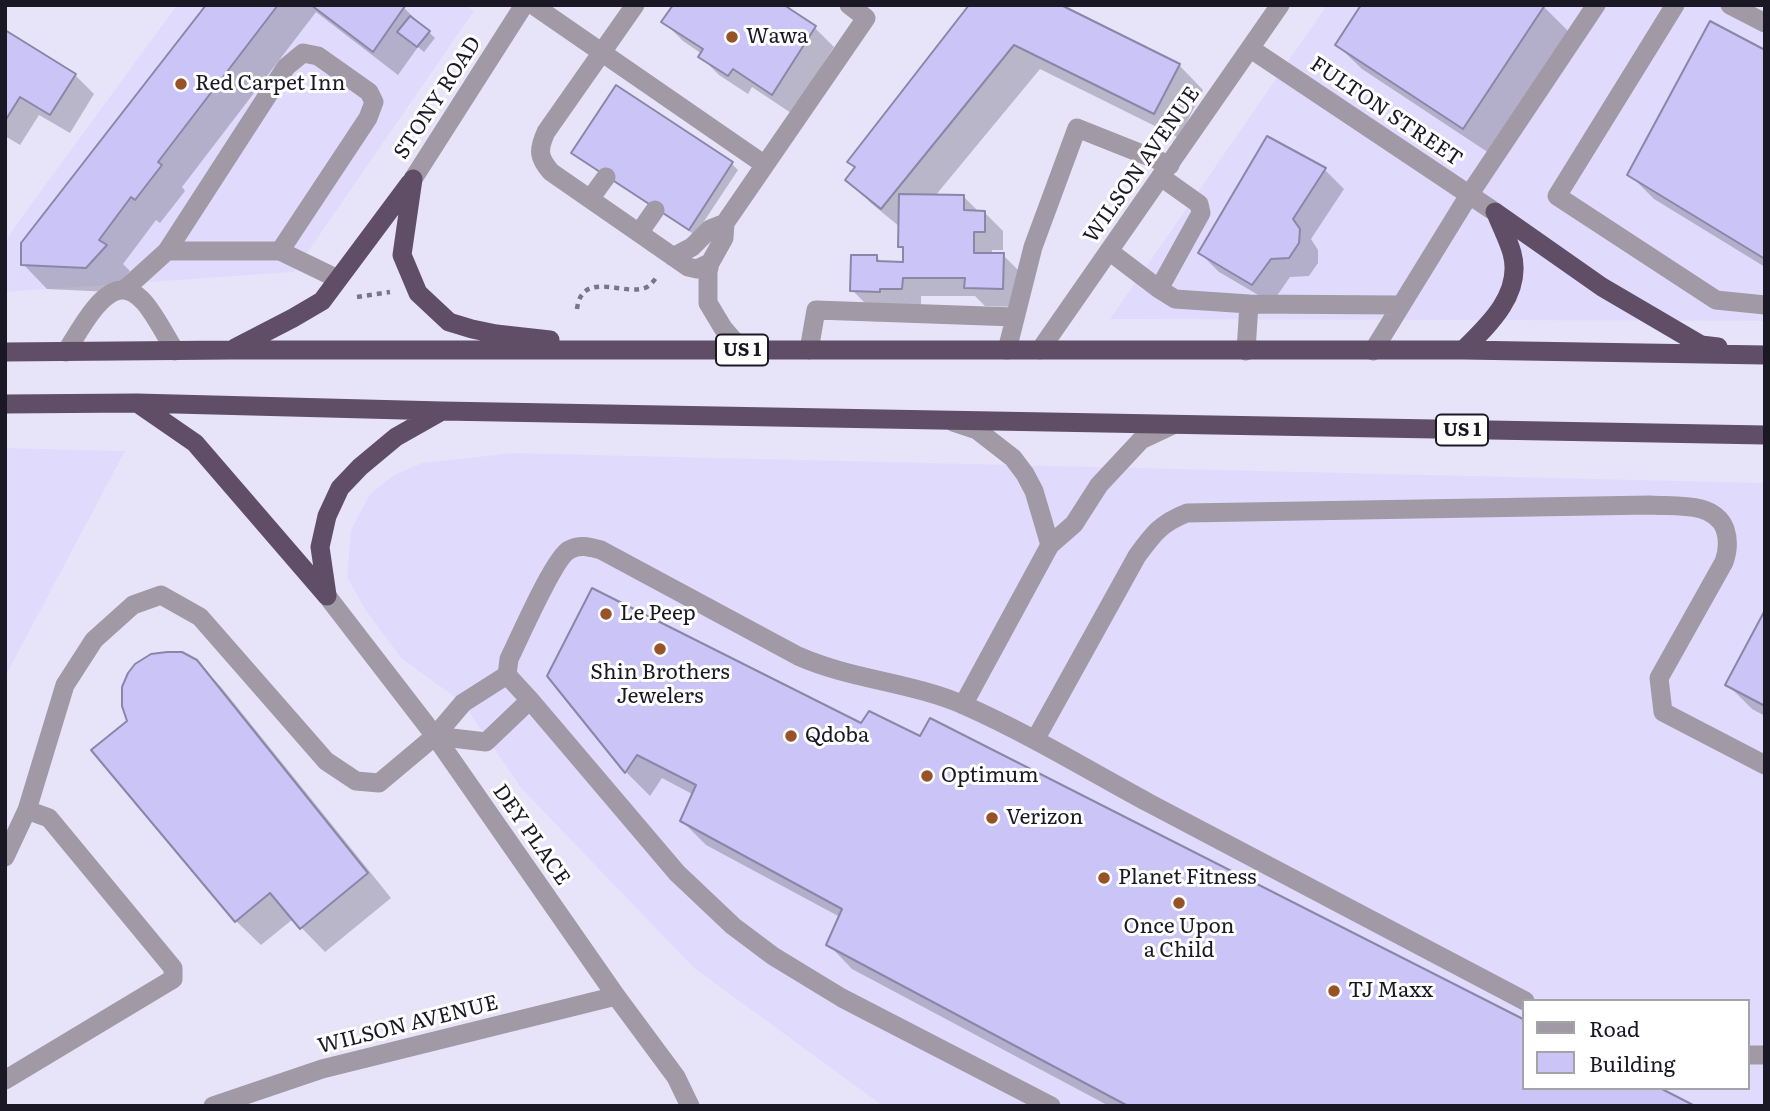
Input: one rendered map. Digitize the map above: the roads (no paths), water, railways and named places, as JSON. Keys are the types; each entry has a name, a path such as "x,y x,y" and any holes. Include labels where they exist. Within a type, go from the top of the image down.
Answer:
{"highway":[{"path":"231,350 322,301 413,180"},
{"path":"413,180 402,256 418,293 449,321 496,334 638,350"},
{"path":"1463,350 1489,326 1507,299 1513,278 1513,255 1495,212"},
{"path":"1495,212 1602,286 1701,345 1765,353"},
{"name":"US 1","path":"5,352 1463,350 1765,353"},
{"path":"137,403 195,443 327,596"},
{"name":"US 1","path":"5,404 137,403 1760,436"},
{"path":"327,596 320,547 327,516 340,488 396,437 442,411"}],"street":[{"name":"STONY ROAD","path":"413,180 524,5"},
{"path":"533,5 601,53 656,102 706,135 765,165"},
{"path":"635,5 546,132 540,147 542,162 551,172 688,267 697,269 710,262"},
{"path":"742,350 723,328 708,303 710,262 724,238 725,223 866,18 849,5"},
{"name":"WILSON AVENUE","path":"1040,350 1280,5"},
{"path":"1373,351 1469,195 1596,5"},
{"path":"1675,5 1557,196 1716,300 1765,305"},
{"path":"1730,5 1765,23"},
{"name":"FULTON STREET","path":"1251,49 1495,212"},
{"path":"124,290 167,251 286,67 303,53 318,56 369,92 374,102 369,118 280,251"},
{"path":"1007,350 1033,247 1077,128 1165,171 1199,204 1201,213 1159,289"},
{"path":"590,199 606,177"},
{"path":"639,233 655,210"},
{"path":"673,257 692,247 710,229 725,223"},
{"path":"167,251 280,251 338,279"},
{"path":"1109,251 1175,299 1249,304 1402,305"},
{"path":"66,352 93,308 113,292 124,290 144,301 175,351"},
{"path":"1246,351 1249,304"},
{"path":"809,350 816,310 1015,317"},
{"path":"947,420 977,430 1013,458 1034,491 1050,545"},
{"path":"963,705 1050,545 1074,524 1099,485 1141,440 1173,425"},
{"path":"1035,740 1137,556 1149,538 1168,520 1186,513 1650,505 1699,508 1713,513 1724,526 1728,538 1724,562 1659,678 1663,712 1765,765"},
{"path":"1051,1106 842,998 773,956 733,926 677,873 507,675 509,659 552,571 566,551 581,545 601,550 821,666 921,691 963,705 1035,740 1522,999"},
{"path":"5,858 27,810 65,685 94,640 133,606 161,595 200,617 326,761 356,781 379,783 435,736 463,703 507,675"},
{"name":"DEY PLACE","path":"327,596 435,736 616,996 676,1077 690,1106"},
{"path":"435,736 486,742 530,700"},
{"path":"5,1080 173,979 173,968 49,818 27,810"},
{"name":"WILSON AVENUE","path":"213,1106 322,1069 616,996"}],"place":[{"name":"Wawa","path":"732,37"},
{"name":"Red Carpet Inn","path":"181,84"},
{"name":"Le Peep","path":"606,614"},
{"name":"Shin Brothers Jewelers","path":"660,649"},
{"name":"Qdoba","path":"791,736"},
{"name":"Optimum","path":"927,776"},
{"name":"Verizon","path":"992,818"},
{"name":"Planet Fitness","path":"1104,878"},
{"name":"Once Upon a Child","path":"1179,903"},
{"name":"TJ Maxx","path":"1334,991"}]}
